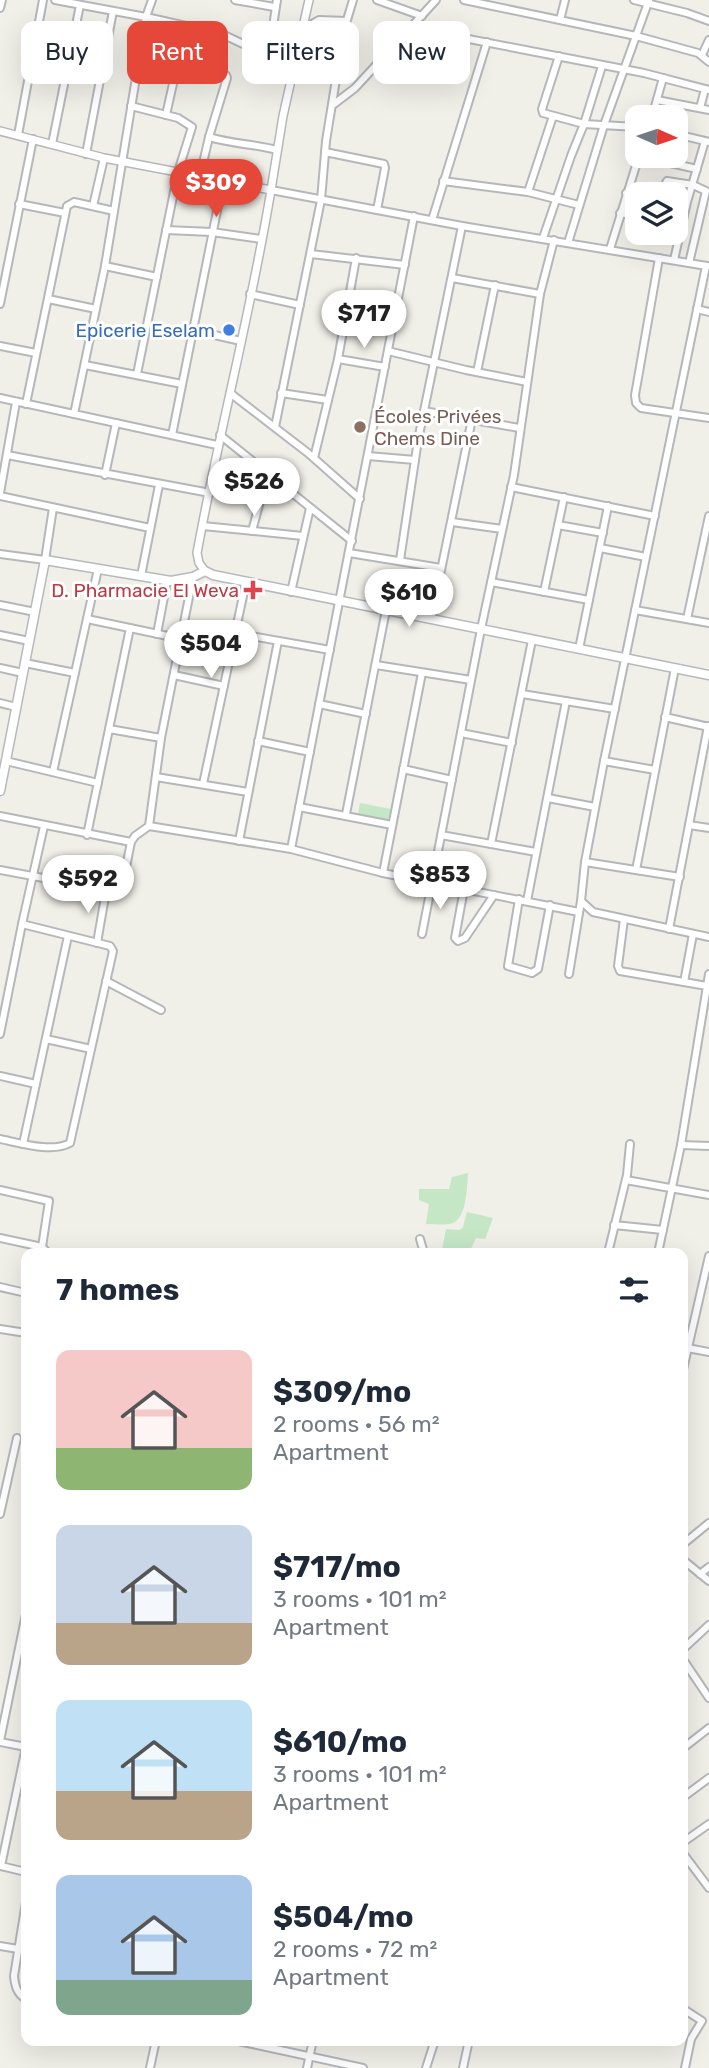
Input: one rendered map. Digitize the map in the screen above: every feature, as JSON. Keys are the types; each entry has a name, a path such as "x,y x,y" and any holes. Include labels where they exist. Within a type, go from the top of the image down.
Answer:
{"main road":[{"path":"0,791 44,560 175,582 205,571 291,592 709,675"}],"street":[{"path":"0,8 2,0"},
{"path":"18,135 43,0"},
{"path":"55,0 162,21"},
{"path":"74,414 105,266 146,18 152,0"},
{"path":"235,0 275,3 273,21"},
{"path":"303,21 309,0"},
{"path":"317,21 346,21 353,0"},
{"path":"377,0 422,16"},
{"path":"417,21 436,0"},
{"path":"464,0 636,36 702,55 709,62"},
{"path":"560,20 565,0"},
{"path":"634,0 648,1 709,20"},
{"path":"568,243 604,125 648,1"},
{"path":"52,144 76,3"},
{"path":"86,154 113,11"},
{"path":"470,39 623,69 707,89 700,108"},
{"path":"702,55 709,40"},
{"path":"432,220 487,42"},
{"path":"559,56 542,108 543,113 584,124 625,126"},
{"path":"543,238 602,66"},
{"path":"334,104 355,88 373,69"},
{"path":"656,105 663,78"},
{"path":"166,115 173,84"},
{"path":"200,176 226,84"},
{"path":"205,571 199,563 197,553 271,190 290,84"},
{"path":"275,427 321,200 325,152 337,84"},
{"path":"657,100 709,110"},
{"path":"131,106 178,118 192,127 178,172 138,374"},
{"path":"528,192 553,116"},
{"path":"0,131 104,158 321,200 707,266 604,761 585,862 569,974"},
{"path":"209,137 277,150"},
{"path":"688,137 707,142 688,198"},
{"path":"0,304 33,139"},
{"path":"325,152 384,164 377,210"},
{"path":"93,206 104,158"},
{"path":"688,167 697,169"},
{"path":"172,435 223,181"},
{"path":"443,181 528,192 579,205"},
{"path":"688,184 705,190 707,194 689,263"},
{"path":"610,249 625,197"},
{"path":"26,404 65,213 71,202 114,211"},
{"path":"19,204 65,213"},
{"path":"621,213 625,214"},
{"path":"291,849 414,216"},
{"path":"400,560 415,460 461,226"},
{"path":"166,230 212,232 261,239"},
{"path":"422,934 511,487 540,294 554,240"},
{"path":"0,245 11,247"},
{"path":"674,260 676,245"},
{"path":"311,254 405,265"},
{"path":"314,458 338,359 356,258"},
{"path":"659,258 635,395 636,403 641,408 709,418"},
{"path":"105,266 157,277"},
{"path":"452,278 540,294"},
{"path":"477,372 495,285"},
{"path":"250,295 300,305"},
{"path":"48,299 96,309"},
{"path":"697,309 709,312"},
{"path":"192,330 241,341"},
{"path":"0,346 36,353"},
{"path":"388,351 527,382"},
{"path":"338,359 385,367"},
{"path":"85,365 182,384"},
{"path":"230,393 314,458 360,499"},
{"path":"281,393 328,400"},
{"path":"0,398 218,445"},
{"path":"16,402 0,494 150,528"},
{"path":"424,411 519,428"},
{"path":"431,619 472,419"},
{"path":"105,475 116,423"},
{"path":"220,435 352,541"},
{"path":"7,456 209,493"},
{"path":"368,456 415,460"},
{"path":"252,531 268,472"},
{"path":"141,576 159,485"},
{"path":"511,487 654,516"},
{"path":"544,592 564,497"},
{"path":"579,649 608,506"},
{"path":"0,554 44,560 53,508"},
{"path":"291,592 310,508"},
{"path":"687,619 709,516"},
{"path":"452,522 502,529"},
{"path":"558,525 603,533"},
{"path":"203,526 303,536"},
{"path":"600,548 646,557"},
{"path":"349,553 441,568"},
{"path":"53,772 98,569"},
{"path":"149,826 161,738 193,577"},
{"path":"157,634 167,581"},
{"path":"203,784 246,582"},
{"path":"491,582 589,600"},
{"path":"0,605 35,612"},
{"path":"346,814 386,610"},
{"path":"635,610 709,623"},
{"path":"87,619 182,639"},
{"path":"87,835 130,628"},
{"path":"234,633 330,650"},
{"path":"0,635 29,641"},
{"path":"491,845 532,640"},
{"path":"239,841 278,641"},
{"path":"25,663 75,673"},
{"path":"376,665 471,680"},
{"path":"0,668 23,673"},
{"path":"636,870 675,668"},
{"path":"383,873 422,673"},
{"path":"174,675 223,686"},
{"path":"522,694 615,709"},
{"path":"527,901 566,701"},
{"path":"0,703 16,707"},
{"path":"319,704 366,713"},
{"path":"664,718 708,727 669,929"},
{"path":"109,729 161,738"},
{"path":"461,733 512,743"},
{"path":"258,741 310,752"},
{"path":"6,761 98,783"},
{"path":"604,761 655,770"},
{"path":"404,769 452,780"},
{"path":"156,777 248,792"},
{"path":"548,798 596,807"},
{"path":"299,807 393,825"},
{"path":"0,817 131,842"},
{"path":"690,825 709,828"},
{"path":"0,1034 44,826"},
{"path":"0,870 118,892 122,887 131,842 149,826 291,849 432,884 579,912"},
{"path":"441,835 536,852"},
{"path":"585,862 680,877"},
{"path":"464,890 455,938 458,941 465,938 494,895"},
{"path":"97,943 106,891"},
{"path":"519,899 508,966 511,969 532,973 538,969 550,905"},
{"path":"581,901 593,912 709,937"},
{"path":"624,919 618,966 620,971 707,986"},
{"path":"0,1139 23,1144 56,1146 71,1143 112,947 22,924"},
{"path":"684,982 693,933"},
{"path":"23,1144 68,936"},
{"path":"659,1248 681,1145 709,974"},
{"path":"0,981 10,983"},
{"path":"106,981 161,1010"},
{"path":"46,1039 91,1049"},
{"path":"699,1039 709,1041"},
{"path":"0,1076 36,1084"},
{"path":"609,1248 626,1180 630,1144"},
{"path":"681,1145 709,1146"},
{"path":"626,1180 709,1195"},
{"path":"0,1190 49,1201 45,1248"},
{"path":"614,1225 663,1230"},
{"path":"0,1238 38,1248"},
{"path":"420,1239 423,1248"},
{"path":"688,1337 709,1256"},
{"path":"0,1287 21,1292"},
{"path":"700,1295 709,1298"},
{"path":"0,1329 21,1332"},
{"path":"688,1348 709,1352"},
{"path":"0,1514 17,1438"},
{"path":"688,1540 709,1523"},
{"path":"688,1564 709,1581"},
{"path":"701,1574 709,1567"},
{"path":"688,1644 709,1625"},
{"path":"21,1643 0,1742 21,1746"},
{"path":"688,1666 709,1698"},
{"path":"688,1744 709,1728"},
{"path":"21,1770 0,1866 21,1871"},
{"path":"688,1794 709,1778"},
{"path":"688,1839 709,1824"},
{"path":"688,1860 709,1888"},
{"path":"21,1931 14,1976 15,1987 21,1996"},
{"path":"0,1946 18,1949"},
{"path":"16,1964 21,1965"},
{"path":"688,2012 709,2026"},
{"path":"684,2068 691,2039 702,2021"},
{"path":"150,2068 155,2046"},
{"path":"263,2046 363,2068"},
{"path":"307,2068 312,2046"},
{"path":"426,2068 434,2046"},
{"path":"463,2068 468,2046"}],"green space":[{"path":"360,803 391,809 388,820 358,814"},
{"path":"468,1173 466,1199 459,1218 449,1224 426,1224 429,1204 419,1200 419,1189 449,1189 452,1177"},
{"path":"467,1212 493,1218 485,1239 476,1238 471,1248 442,1248 446,1229 460,1230"}],"place":[{"name":"Epicerie Eselam","path":"229,330"},
{"name":"Écoles Privées Chems Dine","path":"360,427"},
{"name":"D. Pharmacie El Weva","path":"253,590"}]}
